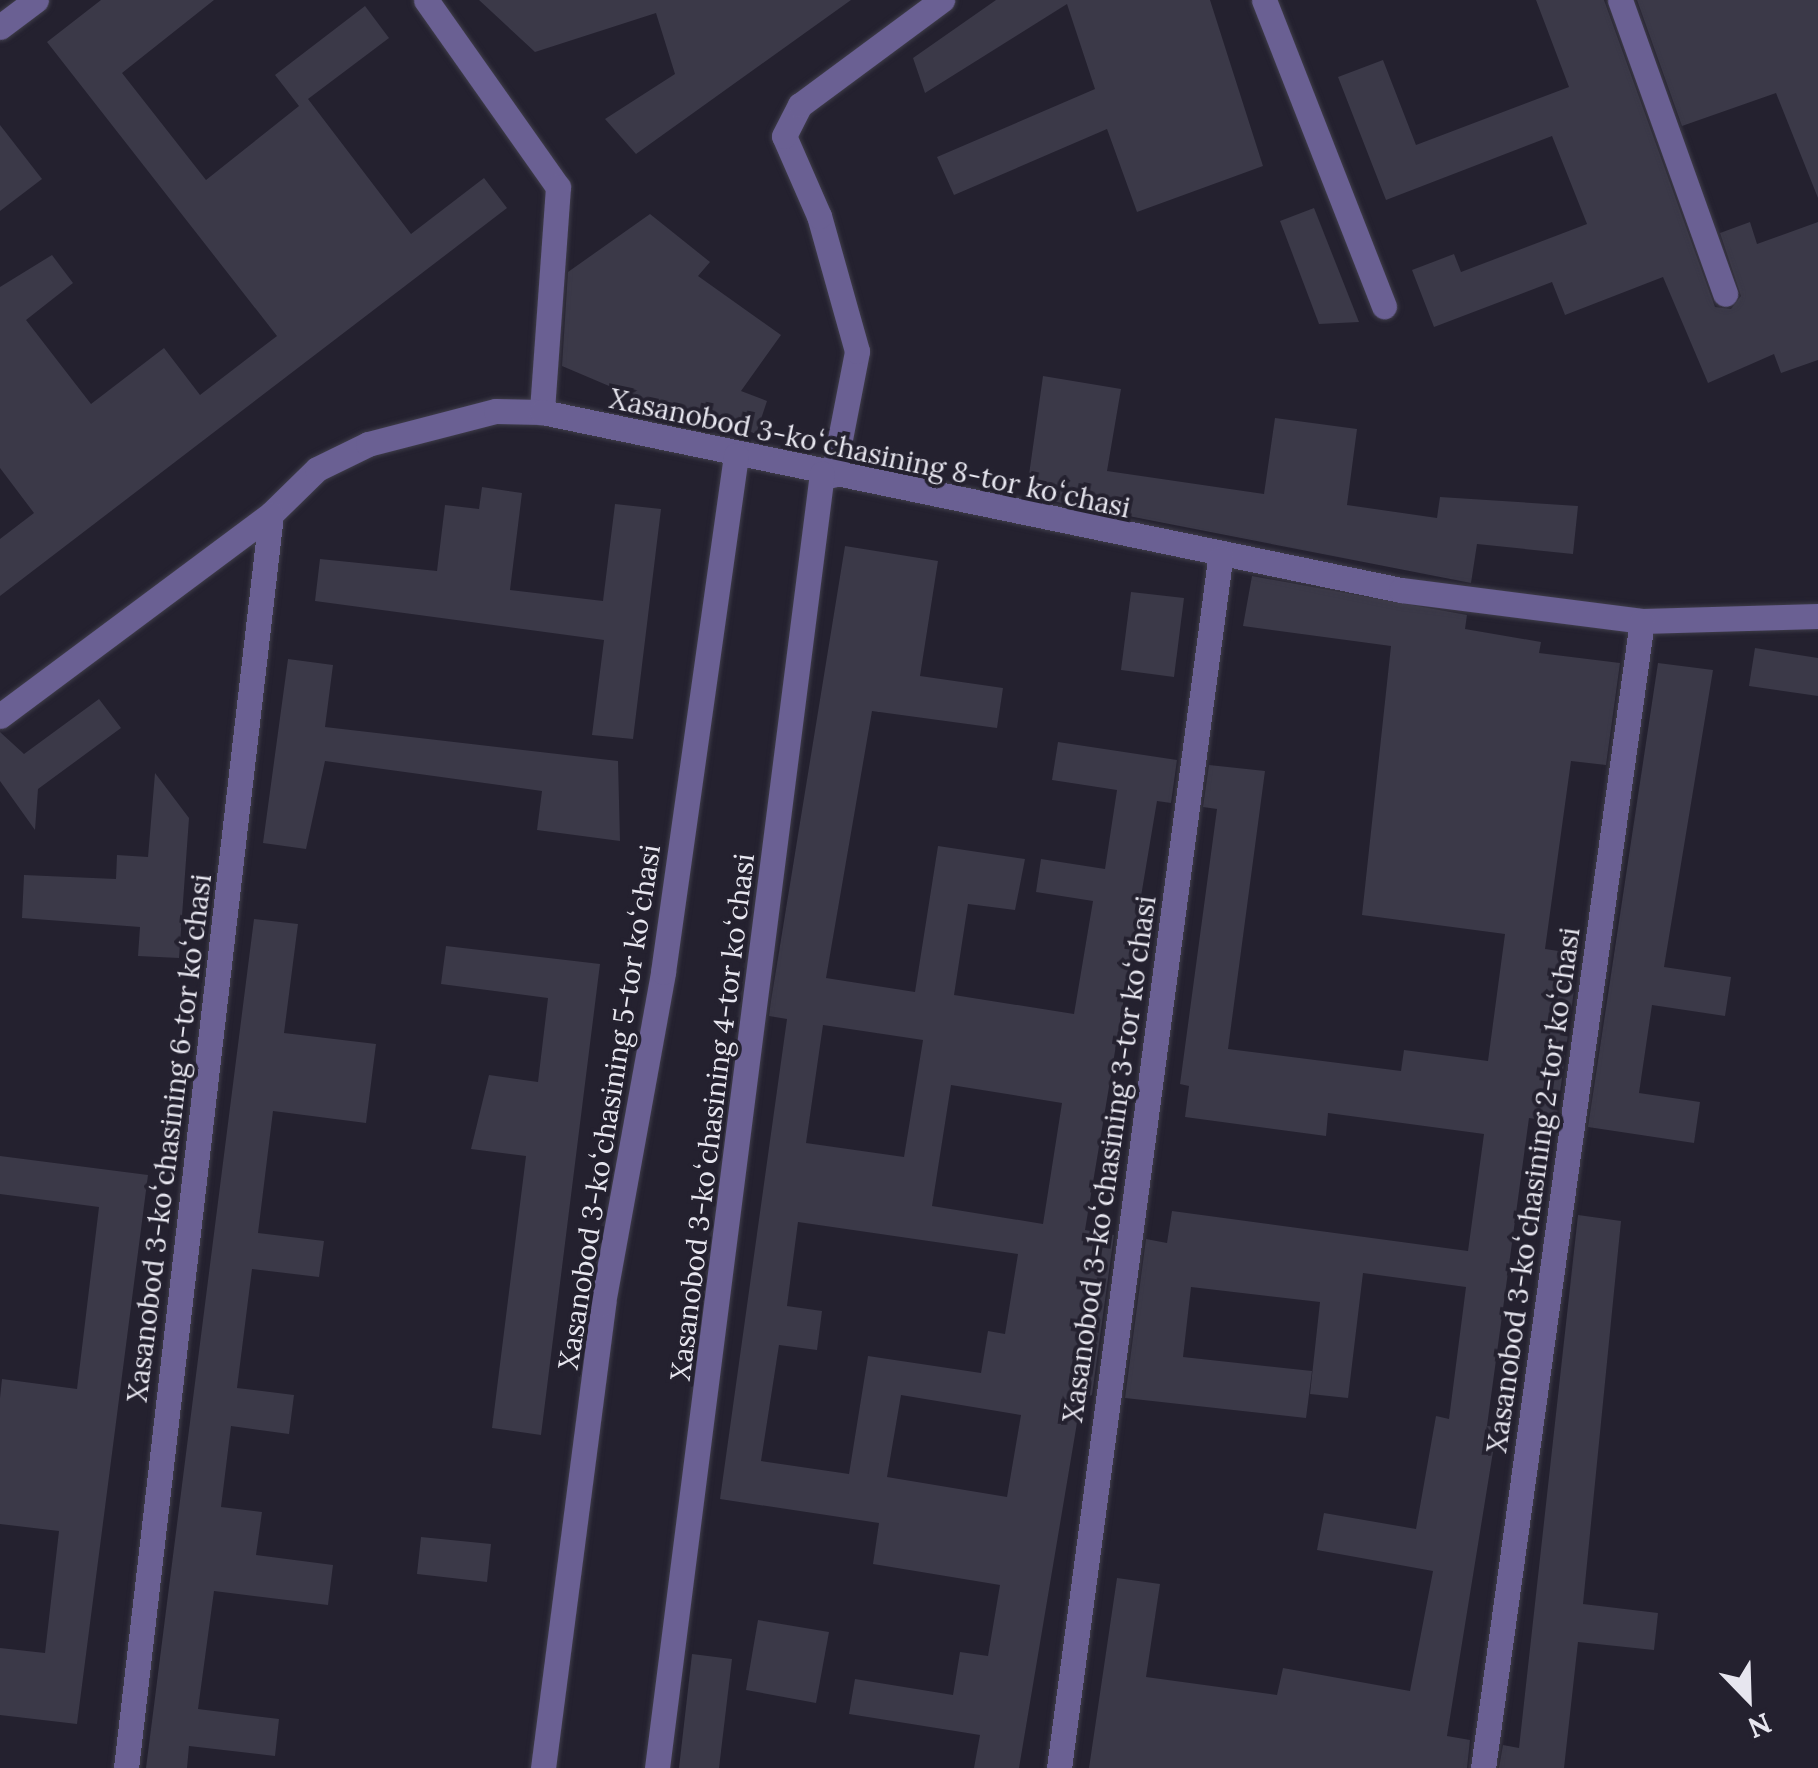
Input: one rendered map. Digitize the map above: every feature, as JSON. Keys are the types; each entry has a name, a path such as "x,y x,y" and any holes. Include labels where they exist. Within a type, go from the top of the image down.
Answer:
{"street":[{"path":"0,27 36,0"},
{"path":"426,0 558,187 542,412"},
{"path":"915,9 942,0"},
{"path":"1264,0 1384,306"},
{"path":"1620,0 1726,294"},
{"name":"Xasanobod 3-koʻchasining 4-tor koʻchasi","path":"656,1768 827,474 858,351 826,233 784,136 800,105 915,9"},
{"name":"Xasanobod 3-koʻchasining 8-tor koʻchasi","path":"0,716 271,514 292,486 368,444 496,410 542,412 1220,558 1642,621 1818,616"},
{"name":"Xasanobod 3-koʻchasining 5-tor koʻchasi","path":"543,1768 602,1303 663,972 736,455"},
{"name":"Xasanobod 3-koʻchasining 6-tor koʻchasi","path":"126,1768 271,514"},
{"name":"Xasanobod 3-koʻchasining 3-tor koʻchasi","path":"1058,1768 1220,558"},
{"name":"Xasanobod 3-koʻchasining 2-tor koʻchasi","path":"1483,1768 1642,621"}],"building":[{"path":"101,0 214,0 122,73 206,180 299,106 275,75 365,6 389,38 308,99 411,234 484,178 507,208 0,596 0,539 34,513 0,468 0,287 52,255 73,283 26,320 91,404 164,348 200,395 277,336 47,42"},
{"path":"479,0 851,0 636,154 605,119 675,74 656,13 535,52"},
{"path":"996,0 1210,0 1263,166 1137,212 1107,129 954,195 937,157 1095,89 1067,4 925,93 913,58"},
{"path":"1536,0 1604,0 1715,307 1731,309 1741,296 1720,233 1750,222 1757,244 1818,222 1818,360 1781,373 1774,354 1708,383 1663,277 1565,315 1552,282 1434,327 1412,270 1454,254 1461,272 1587,224 1552,136 1386,200 1338,77 1383,60 1416,145 1569,87"},
{"path":"1637,0 1818,0 1818,198 1776,93 1682,126"},
{"path":"0,125 42,179 0,211"},
{"path":"1314,208 1359,322 1319,324 1280,221"},
{"path":"650,214 710,262 698,276 781,335 741,391 767,401 756,434 685,408 682,417 562,366 568,272"},
{"path":"1043,376 1121,389 1107,471 1264,494 1275,418 1357,429 1347,505 1437,518 1440,497 1578,506 1573,554 1477,544 1471,583 1026,496"},
{"path":"482,487 522,493 510,590 603,601 615,504 661,509 633,739 592,735 604,640 315,601 320,559 437,571 445,505 479,509"},
{"path":"845,546 938,561 920,676 1003,688 997,728 872,711 826,978 915,992 938,846 1025,859 1015,910 968,904 954,995 1074,1014 1093,901 1036,892 1041,859 1105,869 1117,790 1052,780 1058,742 1177,760 1171,803 1157,801 1085,1230 1114,1235 1092,1395 1081,1399 1019,1768 974,1768 980,1735 849,1714 855,1679 953,1695 960,1652 988,1656 1000,1585 873,1564 879,1523 720,1499 787,1019 769,1016","holes":["823,1025 923,1040 904,1157 806,1143","951,1085 1062,1103 1043,1224 932,1206","798,1222 1018,1254 1005,1334 988,1331 981,1373 868,1356 849,1474 761,1461 779,1345 817,1350 822,1311 787,1306","901,1395 1021,1415 1007,1497 887,1477"]},
{"path":"1252,576 1467,615 1465,629 1541,642 1539,653 1620,663 1606,765 1571,761 1545,949 1579,954 1556,1122 1529,1118 1487,1426 1497,1427 1447,1736 1470,1740 1467,1768 1089,1768 1117,1578 1160,1584 1146,1677 1277,1695 1283,1668 1410,1691 1433,1571 1317,1550 1324,1513 1416,1529 1436,1416 1449,1419 1466,1287 1363,1273 1348,1398 1310,1394 1320,1302 1191,1287 1183,1357 1312,1371 1306,1418 1125,1398 1146,1239 1167,1243 1172,1211 1468,1251 1484,1134 1328,1113 1326,1136 1185,1117 1189,1086 1180,1084 1217,809 1203,807 1209,765 1265,771 1228,1049 1401,1071 1404,1050 1488,1061 1505,934 1362,915 1391,646 1243,626"},
{"path":"1131,592 1184,598 1174,677 1121,670"},
{"path":"1755,648 1818,658 1818,696 1749,686"},
{"path":"288,659 333,665 325,727 618,761 620,841 537,830 542,791 325,761 306,849 263,843"},
{"path":"1658,663 1713,670 1664,967 1731,977 1725,1016 1652,1005 1639,1093 1700,1102 1694,1143 1588,1127"},
{"path":"99,699 121,728 38,789 35,830 0,781 0,732 24,754"},
{"path":"155,773 189,818 179,958 138,956 140,927 22,918 24,875 116,879 117,855 148,857"},
{"path":"254,919 298,924 284,1033 376,1044 366,1123 273,1111 258,1233 324,1241 319,1277 252,1269 237,1388 294,1395 289,1434 231,1426 221,1507 262,1512 256,1555 333,1565 328,1605 214,1591 198,1709 279,1719 275,1756 189,1746 187,1768 146,1768"},
{"path":"446,946 600,964 541,1435 492,1428 526,1156 471,1149 489,1075 538,1082 548,998 441,984"},
{"path":"0,1156 148,1175 77,1724 0,1715 0,1648 45,1653 59,1531 0,1524 0,1398 2,1379 77,1389 99,1207 0,1194"},
{"path":"1578,1215 1621,1221 1583,1604 1658,1613 1654,1650 1578,1642 1564,1768 1499,1768 1503,1745 1519,1748"},
{"path":"421,1537 491,1544 487,1582 417,1574"},
{"path":"758,1620 829,1632 816,1703 746,1690"},
{"path":"692,1654 732,1659 719,1768 679,1768"}]}
